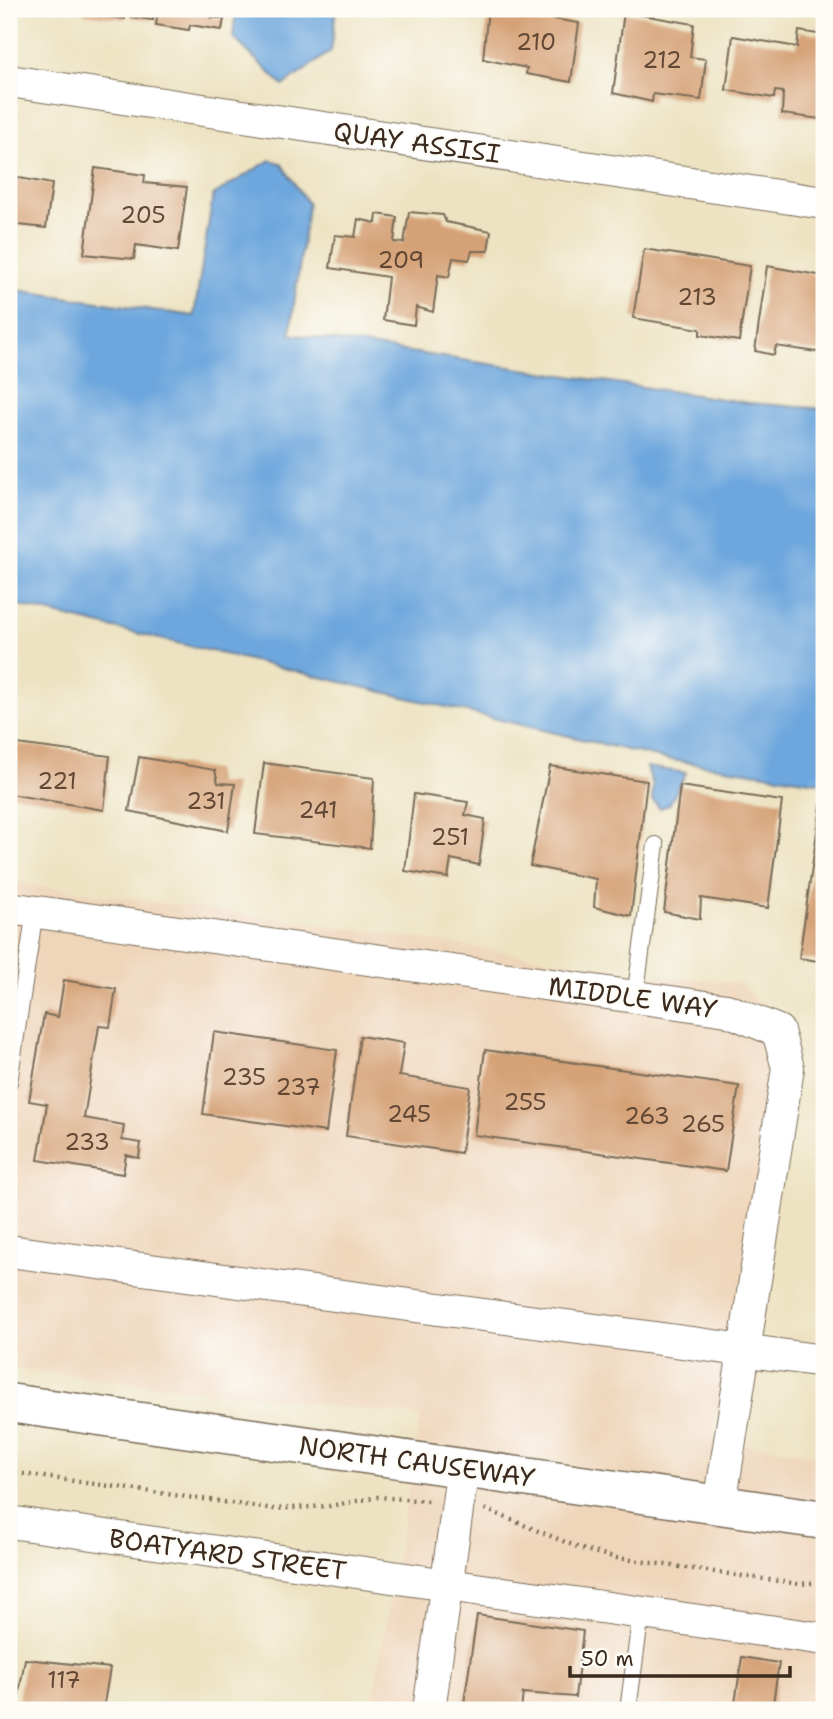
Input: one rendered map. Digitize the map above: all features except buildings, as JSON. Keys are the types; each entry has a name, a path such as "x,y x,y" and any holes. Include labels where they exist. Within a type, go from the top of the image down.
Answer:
{"main road":[{"name":"NORTH CAUSEWAY","path":"9,1403 460,1485 720,1505 824,1520"}],"street":[{"name":"QUAY ASSISI","path":"9,81 824,203"},
{"name":"MIDDLE WAY","path":"22,910 727,1010 778,1031 788,1068 720,1505"},
{"path":"9,1251 824,1361"},
{"path":"429,1710 460,1485"},
{"name":"BOATYARD STREET","path":"9,1522 824,1639"}],"lane":[{"path":"635,997 656,845"},
{"path":"9,1082 22,910"},
{"path":"628,1710 640,1613"}],"path":[{"path":"9,1472 274,1509 330,1506 460,1485 492,1510 582,1549 617,1558 799,1584 824,1582"}],"shaded area":[{"path":"9,882 381,933 674,978 740,983 791,1037 712,1439 824,1456 824,1503 416,1444 420,1416 9,1368"},
{"path":"411,1476 824,1536 824,1710 371,1710"}],"water":[{"path":"236,9 336,9 331,51 283,86 233,37"},
{"path":"270,160 281,163 308,204 290,334 749,403 824,409 824,783 665,759 9,603 9,289 194,316 213,195"},
{"path":"647,767 686,773 669,805 660,808 652,800 653,786"}]}
